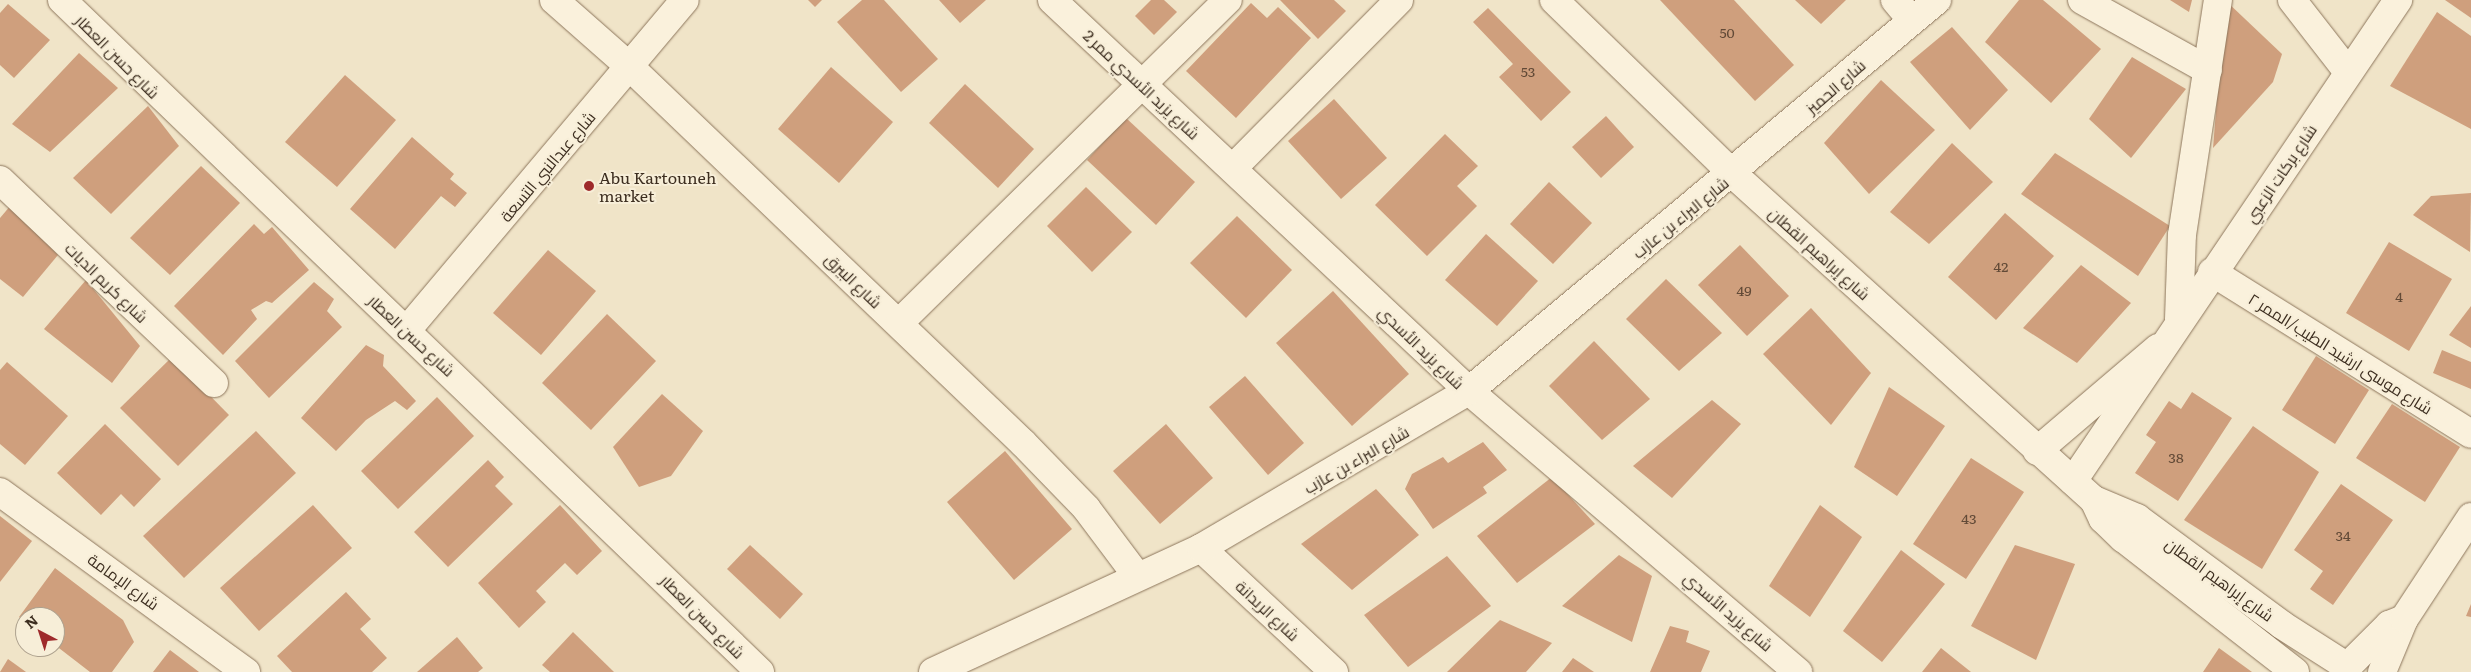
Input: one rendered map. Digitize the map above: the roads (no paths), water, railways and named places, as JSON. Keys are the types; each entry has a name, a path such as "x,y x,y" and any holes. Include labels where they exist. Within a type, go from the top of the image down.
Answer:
{"street":[{"name":"شارع حسن العطار","path":"62,0 408,330 760,672"},
{"name":"شارع البيرق","path":"554,0 630,67 899,323 1086,508 1137,576"},
{"name":"شارع عبدالنبي التسعة","path":"408,330 686,0"},
{"path":"899,323 1228,0"},
{"path":"1233,168 1399,0"},
{"name":"شارع إبراهيم القطان","path":"1554,0 1733,174 2037,451 2094,500 2137,518 2282,625 2349,668"},
{"name":"شارع الجميز","path":"1733,174 1904,10 1937,0"},
{"path":"2082,0 2208,70"},
{"path":"2180,319 2182,235 2218,0"},
{"path":"2292,0 2348,72"},
{"name":"شارع بركات الزعبي","path":"2073,481 2152,369 2162,346 2180,319 2398,0"},
{"name":"شارع يزيد الأسدي ممر 2","path":"1058,2 1142,85 1233,168"},
{"name":"شارع يزيد الأسدي","path":"1233,168 1469,391 1798,672"},
{"name":"شارع البراء بن عازب","path":"933,672 1201,548 1469,391 1733,174"},
{"name":"شارع كريم الديات","path":"0,180 214,383"},
{"name":"شارع موسى ارشيد الطيب/الممر ٢","path":"2212,272 2471,434"},
{"name":"شارع بركات الزعبي","path":"2037,451 2136,362 2162,346"},
{"name":"شارع الإمامة","path":"0,492 246,672"},
{"name":"شارع إبراهيم القطان","path":"2094,500 2103,519 2123,538 2295,672"},
{"path":"2382,672 2404,619 2471,517"},
{"name":"شارع الريدانة","path":"1201,548 1334,672"},
{"path":"2349,668 2389,625 2404,619"}],"place":[{"name":"Abu Kartouneh market","path":"589,186"}]}
